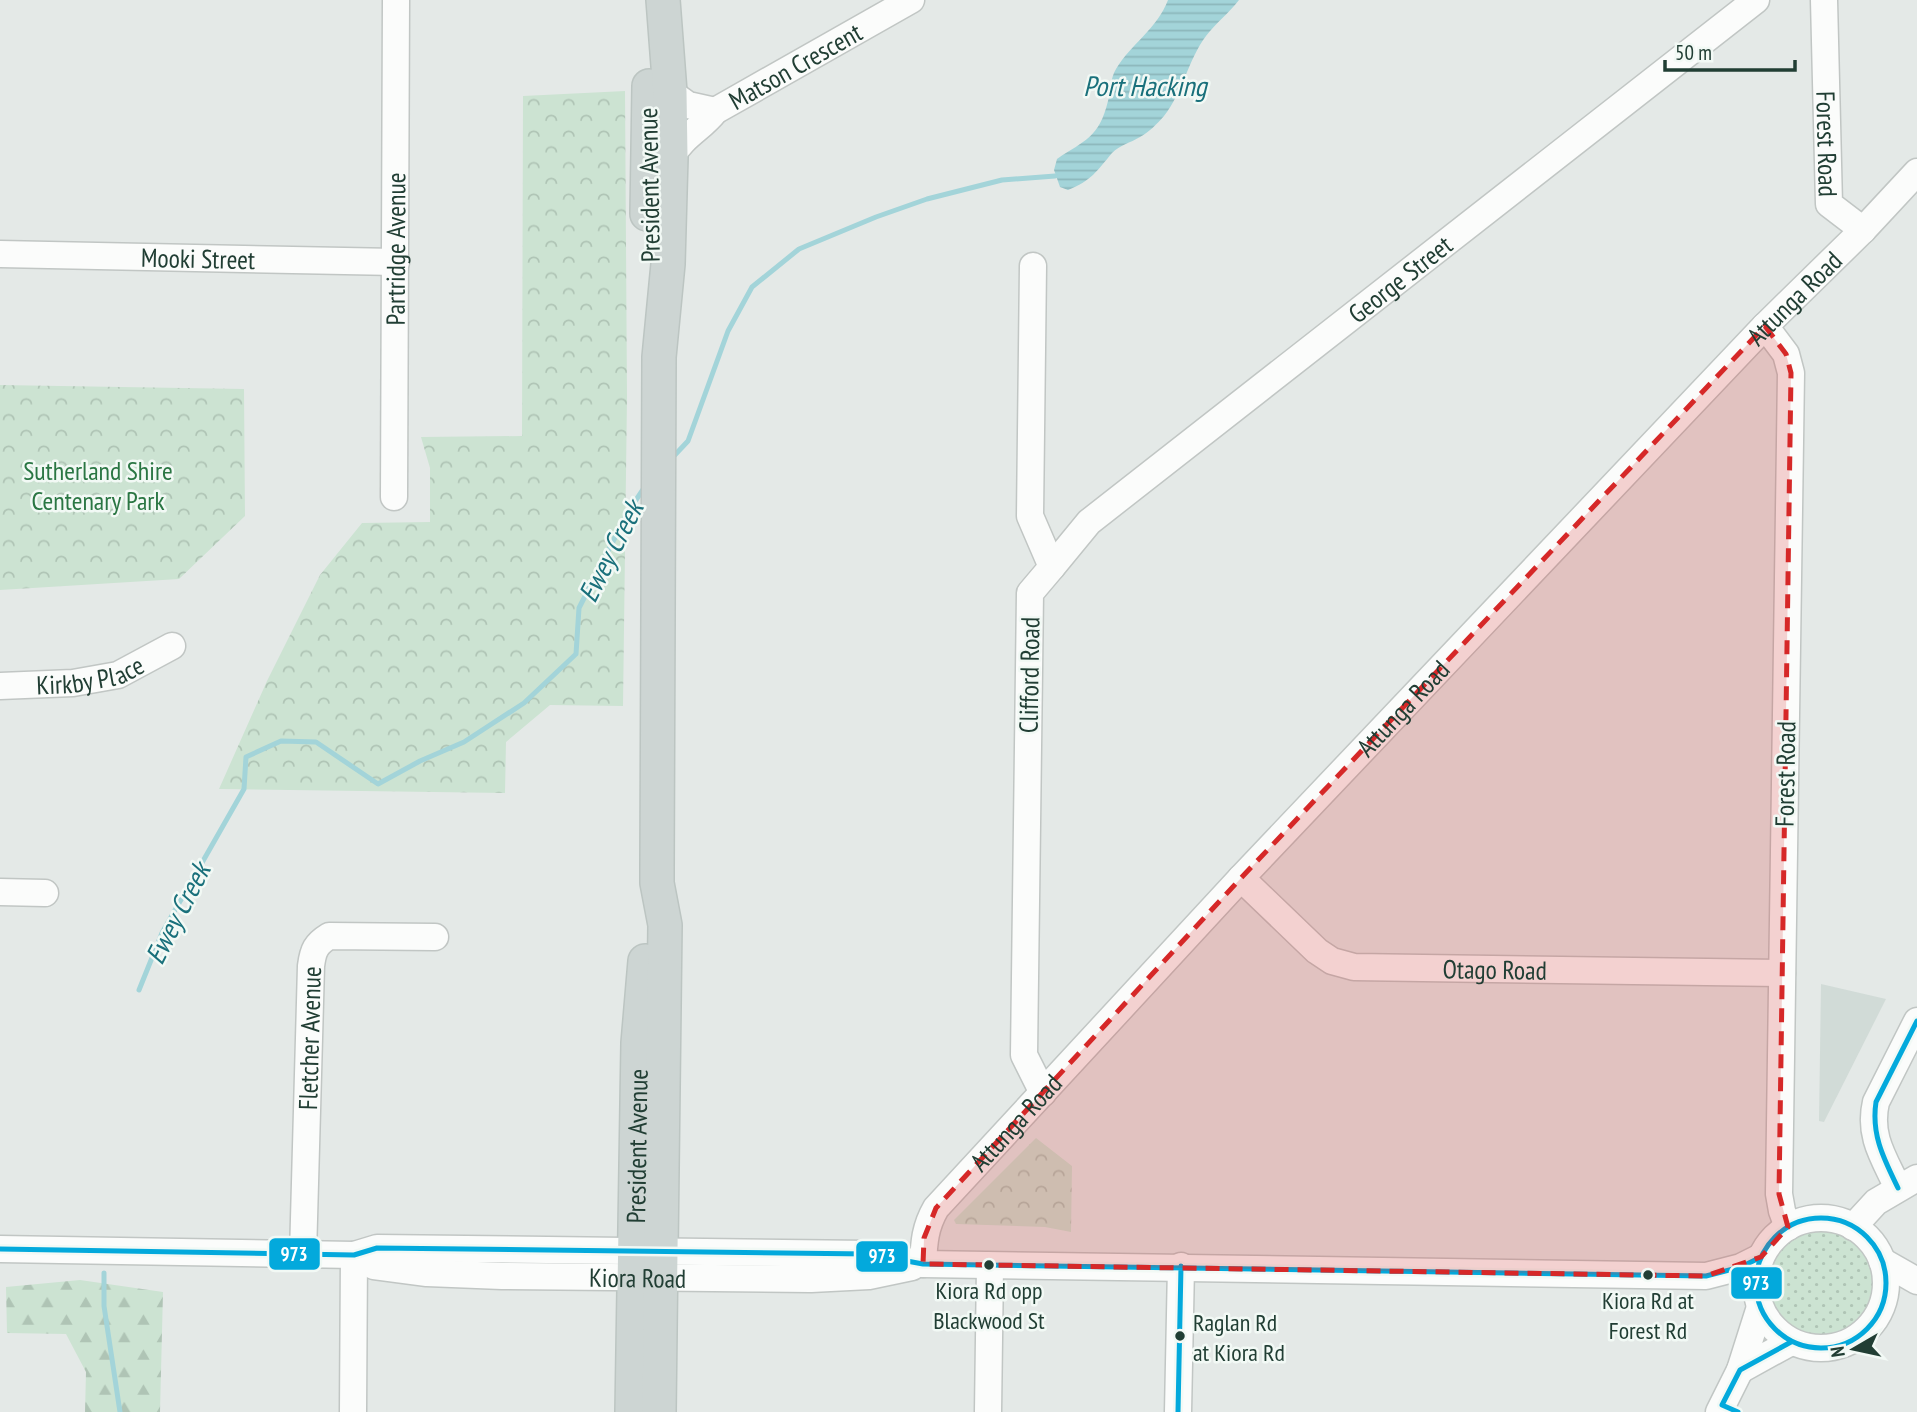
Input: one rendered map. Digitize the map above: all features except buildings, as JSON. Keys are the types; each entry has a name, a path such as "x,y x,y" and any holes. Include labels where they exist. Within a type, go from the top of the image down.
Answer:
{"main road":[{"name":"President Avenue","path":"659,357 668,264 671,156 670,92 663,7"},
{"name":"President Avenue","path":"659,1412 648,1263 638,1043 647,925 657,883 659,357 648,258 647,140 648,91 663,7"},
{"name":"President Avenue","path":"632,1412 648,1263"}],"street":[{"name":"Partridge Avenue","path":"394,497 396,0"},
{"name":"Matson Crescent","path":"671,156 683,138 707,121 715,111 911,0"},
{"name":"George Street","path":"1052,566 1090,522 1756,0"},
{"name":"Forest Road","path":"1824,0 1829,204 1863,230"},
{"name":"Matson Crescent","path":"670,92 688,105 715,111"},
{"name":"Attunga Road","path":"923,1264 924,1238 928,1222 936,1208 1241,878 1765,326 1863,230 1917,172"},
{"name":"Mooki Street","path":"0,254 396,262"},
{"path":"1033,266 1030,516 1052,566"},
{"name":"Forest Road","path":"1765,326 1786,354 1791,373 1779,1194 1788,1227"},
{"name":"Clifford Road","path":"1042,1093 1024,1055 1030,593 1052,566"},
{"name":"Kirkby Place","path":"0,686 73,683 118,675 172,646"},
{"name":"Otago Road","path":"1241,878 1317,951 1332,961 1354,967 1782,973"},
{"path":"0,892 45,893"},
{"name":"Fletcher Avenue","path":"303,1255 313,951 319,942 330,936 435,937"},
{"path":"1853,1227 1875,1202 1908,1183 1874,1138 1873,1113 1917,1021"},
{"path":"1804,1220 1838,1220 1853,1227 1870,1241 1882,1261 1885,1276 1882,1307 1871,1325 1854,1340 1834,1348 1812,1348 1791,1342 1767,1321 1760,1306 1756,1276 1761,1257 1773,1240 1788,1227 1804,1220"},
{"name":"Kiora Road","path":"0,1249 355,1255 377,1248 648,1263 822,1279 869,1276 923,1264 1706,1276 1741,1267 1761,1257"},
{"path":"353,1412 355,1255"},
{"path":"1882,1261 1917,1281"},
{"path":"988,1412 990,1266"},
{"path":"1178,1412 1181,1266"},
{"name":"Kiora Road","path":"1706,1276 1738,1291 1760,1306"},
{"path":"1882,1307 1917,1293"},
{"path":"1727,1410 1760,1306"},
{"path":"1740,1370 1791,1342"}],"highlighted area":[{"path":"1765,326 1786,354 1791,373 1779,1194 1788,1227 1761,1257 1706,1276 923,1264 924,1238 936,1208 1241,878"}],"shaded area":[{"path":"1821,984 1886,999 1824,1122 1819,1121"}],"green space":[{"path":"625,91 627,397 623,706 550,705 506,742 505,793 219,789 267,681 320,575 362,523 430,522 430,468 421,437 522,436 523,96"},
{"name":"Sutherland Shire Centenary Park","path":"0,385 244,389 245,516 179,579 0,590"},
{"path":"1036,1138 1072,1166 1071,1232 1045,1227 956,1224 954,1220"},
{"path":"1821,1218 1846,1223 1867,1237 1881,1258 1886,1283 1881,1308 1867,1329 1846,1343 1821,1348 1796,1343 1775,1329 1761,1308 1756,1283 1761,1258 1775,1237 1796,1223"},
{"path":"80,1280 163,1292 160,1412 85,1412 86,1372 66,1334 7,1333 6,1287"}],"water":[{"name":"Port Hacking","path":"1168,0 1239,0 1200,45 1171,107 1159,122 1143,135 1115,150 1093,175 1082,183 1068,190 1060,187 1054,170 1057,159 1095,131 1104,113 1116,69 1151,28"}],"waterway":[{"name":"Ewey Creek","path":"672,458 688,441 728,331 752,287 799,249 927,199 1002,180 1055,176"},
{"name":"Ewey Creek","path":"139,990 162,933 244,789 246,757 281,741 316,742 378,784 420,761 464,742 524,703 576,654 579,608 628,512 646,485"},
{"name":"Ewey Creek","path":"104,1273 104,1306 120,1412"}],"transit line":[{"name":"973","path":"1898,1188 1877,1136 1876,1102 1917,1021"},
{"name":"973","path":"1821,1218 1846,1223 1867,1237 1881,1258 1886,1283 1881,1308 1867,1329 1846,1343 1821,1348 1796,1343 1775,1329 1761,1308 1756,1283 1761,1258 1775,1237 1796,1223 1821,1218"},
{"name":"973","path":"0,1249 354,1255 377,1248 869,1254 923,1264 1706,1276 1741,1267 1761,1257"},
{"name":"973","path":"1178,1412 1181,1266"},
{"name":"973","path":"1738,1412 1722,1405 1740,1370 1791,1342"}],"place":[{"name":"Kiora Rd opp Blackwood St","path":"989,1265"},
{"name":"Kiora Rd at Forest Rd","path":"1648,1275"},
{"name":"Raglan Rd at Kiora Rd","path":"1180,1336"}]}
